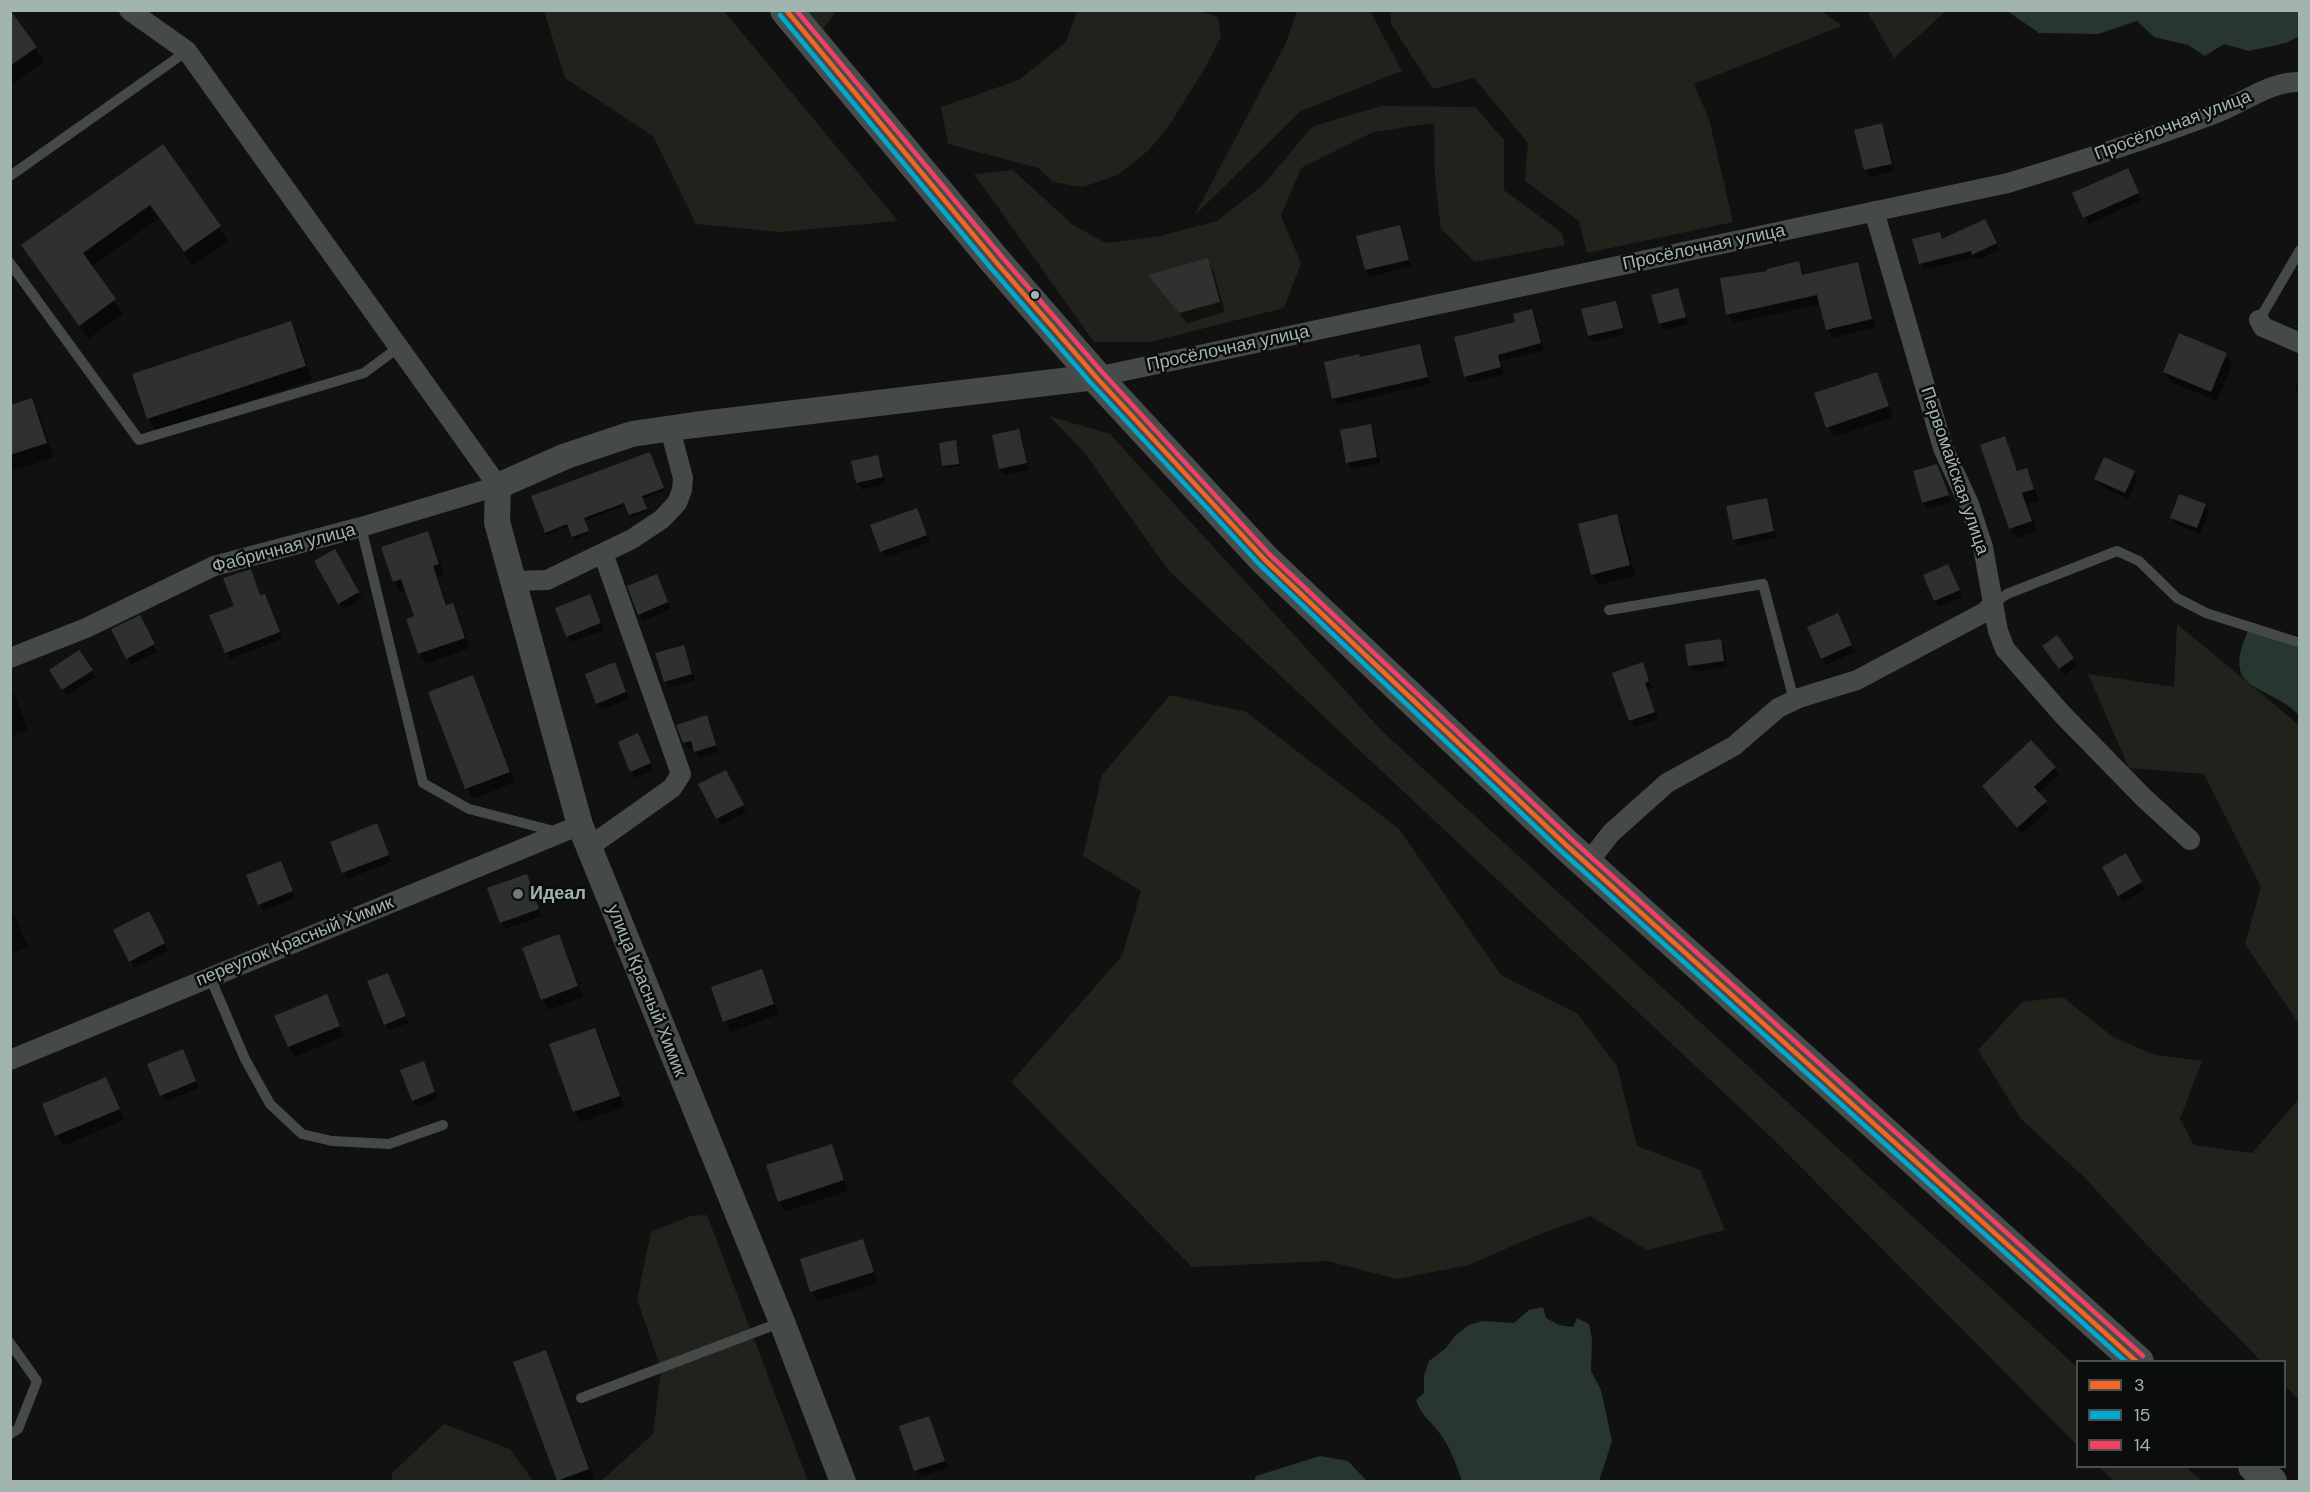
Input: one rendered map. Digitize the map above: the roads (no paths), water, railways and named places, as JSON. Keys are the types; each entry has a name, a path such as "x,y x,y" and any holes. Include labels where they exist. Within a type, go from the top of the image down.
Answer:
{"main road":[{"path":"786,10 996,262 1096,377 1264,559 1440,728 1587,864 2136,1360"},
{"path":"2255,1468 2271,1482"}],"street":[{"path":"129,10 187,51 498,486 566,456 632,434 1096,377"},
{"name":"Просёлочная улица","path":"1096,377 2008,183 2136,143 2235,106 2276,84 2300,82"},
{"name":"Первомайская улица","path":"1874,212 1943,448 1969,504 1983,547 1998,631 2005,649 2013,661 2144,798 2190,840"},
{"path":"2259,320 2263,327 2300,343"},
{"path":"513,581 547,580 632,539 662,519 677,503 682,490 683,478 670,429"},
{"name":"Фабричная улица","path":"10,658 86,628 214,566 361,527 498,486"},
{"name":"улица Красный Химик","path":"498,486 497,522 577,835 782,1322 843,1482"},
{"name":"переулок Красный Химик","path":"10,1060 210,977 577,835 672,788 680,778 680,769 603,553"},
{"path":"1587,864 1611,833 1667,783 1734,746 1778,708 1794,700 1857,680 1985,612 1993,604"}],"lane":[{"path":"10,176 187,51"},
{"path":"2259,320 2300,250"},
{"path":"10,263 139,440 364,373 399,347"},
{"path":"361,527 423,783 468,809 577,835"},
{"path":"1993,604 2007,594 2117,551 2139,561 2177,598 2206,613 2300,643"},
{"path":"1609,610 1763,584 1794,700"},
{"path":"210,977 245,1059 270,1104 302,1134 332,1141 389,1144 443,1125"},
{"path":"581,1398 782,1322"},
{"path":"10,1343 37,1381 18,1429 10,1434"}],"place":[{"name":"Идеал","path":"518,894"}]}
